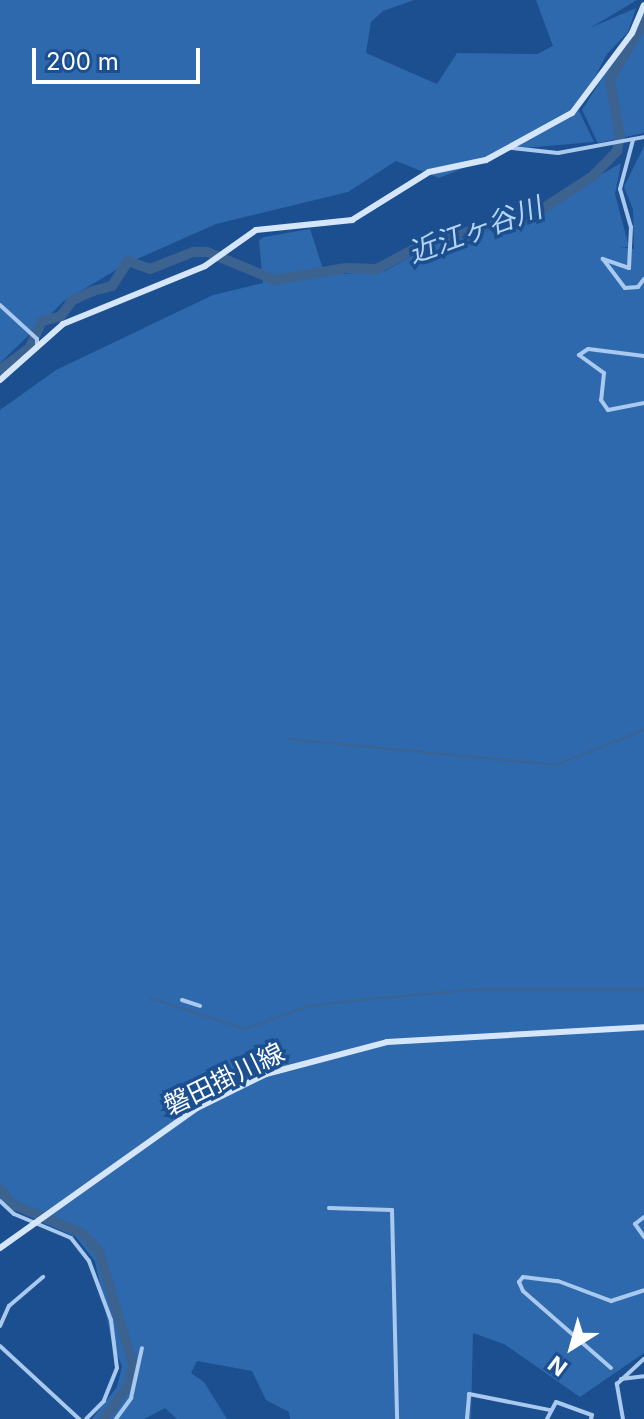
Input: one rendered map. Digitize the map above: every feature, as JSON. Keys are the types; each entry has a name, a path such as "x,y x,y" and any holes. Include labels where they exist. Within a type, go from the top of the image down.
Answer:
{"street":[{"path":"0,380 63,324 221,256 256,230 352,220 429,172 486,160 510,147 585,102 632,33 644,5"},
{"path":"510,147 558,153 644,137"},
{"path":"633,140 620,189 630,218 629,268 603,259 625,288 638,287 644,279"},
{"path":"0,305 37,339 37,347"},
{"path":"644,356 588,349 579,355 604,373 601,400 608,410 644,403"},
{"path":"182,1000 200,1006"},
{"name":"磐田掛川線","path":"0,1248 197,1108 266,1074 315,1058 387,1042 644,1027"},
{"path":"0,1201 14,1214 71,1238 89,1261 111,1320 117,1368 107,1397 86,1419"},
{"path":"329,1208 392,1210 397,1419"},
{"path":"644,1217 635,1224 644,1237"},
{"path":"0,1326 9,1306 43,1277"},
{"path":"611,1368 523,1291 519,1282 523,1277 558,1281 611,1301 644,1290"},
{"path":"0,1346 79,1419"},
{"path":"116,1419 131,1398 142,1348"},
{"path":"619,1379 644,1359"},
{"path":"619,1379 644,1376"},
{"path":"619,1379 623,1419"},
{"path":"467,1419 469,1394 550,1410"},
{"path":"547,1419 556,1402 592,1415 591,1419"}],"shaded area":[{"path":"0,0 414,0 383,11 371,22 366,53 437,84 457,53 537,54 553,46 536,0 637,0 590,28 636,8 628,32 607,54 578,109 594,142 511,149 439,178 396,161 348,192 216,224 126,264 64,301 0,363"},
{"path":"644,12 644,133 598,143 582,110"},
{"path":"644,146 644,1353 580,1397 504,1344 473,1333 471,1419 290,1419 289,1412 266,1400 252,1371 197,1361 191,1373 204,1382 227,1419 177,1419 165,1408 144,1419 92,1419 117,1387 122,1366 112,1343 95,1261 76,1237 21,1213 48,1213 10,1210 0,1202 0,410 56,370 213,295 263,283 259,240 264,237 310,229 325,275 385,271 437,242 511,226 621,163 615,194 629,247 620,247 634,249 633,209 624,187"}],"waterway":[{"name":"近江ヶ谷川","path":"0,370 30,347 42,321 60,317 73,300 112,286 128,261 150,269 193,252 207,252 275,280 346,268 377,269 425,243 536,213 593,176 617,151 620,136 610,79 644,22"},
{"path":"287,739 556,765 644,730"},
{"path":"150,998 245,1029 309,1006 371,999 483,989 644,989"},
{"path":"0,1189 12,1204 82,1233 99,1251 133,1365 128,1386 104,1419"}]}
